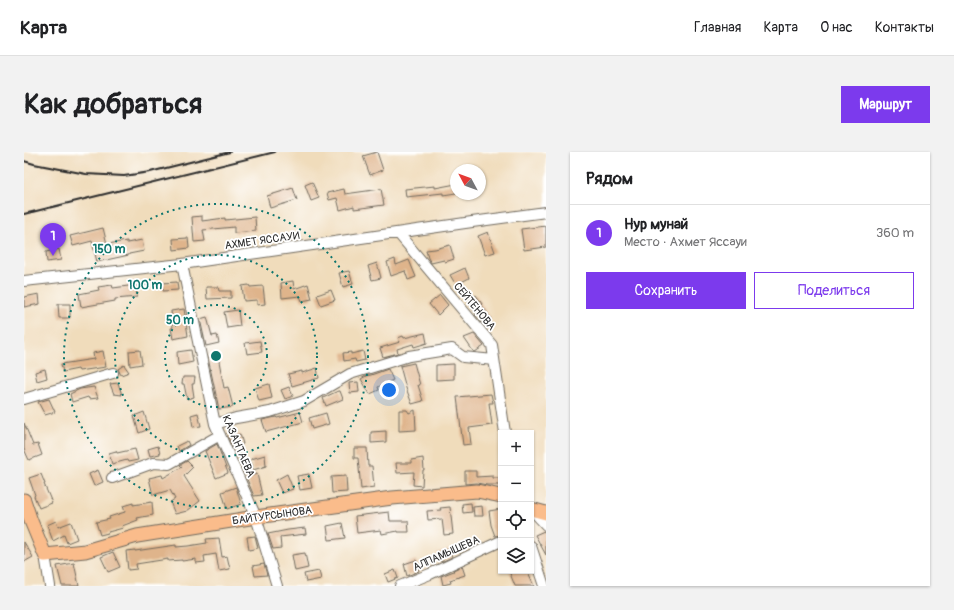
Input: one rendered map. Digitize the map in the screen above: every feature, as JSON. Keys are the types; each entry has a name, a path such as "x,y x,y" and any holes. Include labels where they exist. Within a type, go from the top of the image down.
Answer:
{"main road":[{"name":"БАЙТУРСЫНОВА","path":"45,555 85,551 137,536 256,517 392,498 477,490 498,495"},
{"path":"24,502 45,555"},
{"path":"534,510 546,513"}],"street":[{"name":"АХМЕТ ЯССАУИ","path":"24,280 182,264 546,212"},
{"name":"СЕЙТЕНОВА","path":"398,233 492,345 505,430"},
{"name":"КАЗАНТАЕВА","path":"182,264 215,424 256,517 277,586"},
{"path":"215,424 236,418 270,412 304,401 350,374 409,356 452,349 462,357 494,360"},
{"path":"24,399 113,373"},
{"path":"112,478 153,463 169,464 220,435"},
{"path":"534,512 546,524"},
{"name":"АЛПАМЫШЕВА","path":"400,586 430,574 498,542"},
{"path":"45,555 50,586"},
{"path":"534,555 544,586"}],"building":[{"path":"377,152 383,170 370,175 363,156"},
{"path":"312,182 319,198 311,201 305,185"},
{"path":"450,185 450,194 443,195 443,193 406,197 405,189 435,186 435,188"},
{"path":"293,188 297,200 270,208 267,196"},
{"path":"344,189 345,194 381,189 384,205 354,209 354,206 340,210 337,198 329,200 327,193"},
{"path":"202,216 202,221 225,218 225,220 255,217 256,231 234,233 234,227 203,230 205,241 194,242 192,217"},
{"path":"546,226 546,247 524,250 521,229"},
{"path":"103,228 107,244 127,241 127,243 142,240 144,251 97,262 92,241 73,246 70,236"},
{"path":"488,232 495,252 485,255 478,236"},
{"path":"188,238 189,248 174,250 173,239"},
{"path":"450,245 454,259 445,262 444,260 431,263 426,250"},
{"path":"59,249 61,260 47,262 46,252"},
{"path":"395,259 396,265 409,260 416,277 408,280 405,271 391,276 387,262"},
{"path":"377,263 381,278 372,280 368,266"},
{"path":"465,268 469,278 456,285 450,275"},
{"path":"349,271 353,284 343,287 339,273"},
{"path":"293,281 294,289 308,284 312,299 302,301 300,296 282,298 281,283"},
{"path":"177,282 178,290 163,291 162,283"},
{"path":"112,285 113,288 136,285 137,297 115,299 115,301 81,307 79,294 99,290 98,287"},
{"path":"249,285 250,287 263,286 265,304 257,305 257,300 244,301 242,286"},
{"path":"206,287 218,287 219,291 231,291 231,298 207,299"},
{"path":"331,290 335,300 321,305 317,295"},
{"path":"39,294 40,304 24,307 24,297"},
{"path":"440,295 448,305 438,315 429,304"},
{"path":"476,295 491,319 484,325 475,315 476,314 467,301"},
{"path":"58,304 70,304 70,318 59,318"},
{"path":"184,309 188,336 173,339 171,328 173,328 171,311"},
{"path":"238,310 240,326 227,328 224,312"},
{"path":"207,317 212,336 217,335 219,343 206,346 200,319"},
{"path":"425,333 427,343 414,347 413,344 397,349 398,353 383,357 380,348 400,342 398,338 403,336 404,338"},
{"path":"474,334 484,346 475,352 464,338"},
{"path":"260,341 262,352 247,354 245,343"},
{"path":"140,350 142,364 130,366 129,351"},
{"path":"191,350 193,362 178,365 177,352"},
{"path":"103,351 106,367 79,371 78,369 63,372 61,364 94,359 93,353"},
{"path":"363,351 365,360 356,362 355,359 344,361 343,353 351,352 351,354"},
{"path":"218,356 224,388 228,387 233,407 219,409 208,358"},
{"path":"414,363 423,401 412,404 400,366"},
{"path":"454,364 454,379 436,380 436,365"},
{"path":"124,365 129,372 121,375 118,369"},
{"path":"317,368 319,378 292,386 288,374 302,371 302,373"},
{"path":"45,369 47,378 37,381 35,372"},
{"path":"388,369 393,380 378,387 379,390 370,394 361,379"},
{"path":"183,377 195,377 194,384 192,384 194,397 187,399 184,384 182,384"},
{"path":"358,382 359,392 350,393 349,383"},
{"path":"118,383 122,395 114,394 110,384"},
{"path":"269,384 272,398 259,401 255,388"},
{"path":"94,387 98,398 89,399 88,397 72,402 70,394 80,389"},
{"path":"289,387 293,396 285,399 281,390"},
{"path":"340,391 343,399 326,406 323,398"},
{"path":"491,394 493,403 489,403 492,425 469,428 471,444 463,445 457,397"},
{"path":"49,399 55,412 45,415 38,402"},
{"path":"399,410 407,410 409,413 415,410 416,430 399,431"},
{"path":"144,412 149,429 139,433 134,416"},
{"path":"300,412 303,422 266,432 262,420"},
{"path":"198,413 201,426 193,427 191,415"},
{"path":"326,413 329,424 312,429 309,418"},
{"path":"24,423 33,445 38,444 42,455 29,460 24,449"},
{"path":"386,431 386,442 371,443 371,432"},
{"path":"240,434 243,444 232,447 228,437"},
{"path":"187,441 189,445 179,451 177,446"},
{"path":"217,444 228,473 216,478 205,451"},
{"path":"158,446 160,454 150,456 148,449"},
{"path":"354,448 367,448 368,466 372,466 374,487 361,489 358,458 354,458"},
{"path":"135,449 138,460 128,462 127,460 112,464 109,453 116,451 117,453"},
{"path":"265,455 266,466 253,470 251,459"},
{"path":"423,458 424,470 422,486 413,485 414,472 397,473 396,463 411,463 411,460"},
{"path":"187,461 193,467 184,476 200,501 187,511 175,514 170,502 175,499 170,490 153,495 149,478 162,475 163,478 182,467 180,465"},
{"path":"98,470 103,482 94,486 89,474"},
{"path":"465,471 476,471 476,477 493,476 493,478 498,478 498,485 477,483 465,484"},
{"path":"41,474 52,503 39,508 29,478"},
{"path":"257,474 262,495 254,496 246,477"},
{"path":"287,474 293,489 282,493 276,480"},
{"path":"309,474 312,488 300,490 297,476"},
{"path":"346,476 347,492 332,493 331,477"},
{"path":"236,487 241,504 227,509 222,492"},
{"path":"152,502 153,515 137,518 138,520 122,526 123,528 100,535 96,522 110,519 109,517 125,512 123,506 133,503 133,505"},
{"path":"471,503 472,512 463,513 462,504"},
{"path":"482,506 483,516 474,516 473,507"},
{"path":"450,507 453,534 444,535 442,519 428,520 427,511 441,510 440,508"},
{"path":"498,510 498,536 495,536 491,525 489,511"},
{"path":"389,512 390,521 408,521 409,532 398,531 382,534 381,530 357,533 355,516"},
{"path":"56,521 58,527 71,522 77,539 67,543 64,535 53,541 47,525"},
{"path":"342,523 345,538 329,540 327,526"},
{"path":"305,528 306,534 280,537 281,548 273,549 268,534"},
{"path":"544,531 546,534 546,555 535,535"},
{"path":"255,536 258,548 249,550 247,537"},
{"path":"219,538 222,557 227,556 230,569 219,571 216,554 204,556 205,562 196,563 196,559 168,561 168,559 136,564 137,569 128,570 126,551 176,545 176,547 188,546 207,543 206,539"},
{"path":"24,542 33,557 24,562"},
{"path":"449,549 452,557 441,562 437,553"},
{"path":"113,552 120,567 108,572 101,557"},
{"path":"305,553 308,568 295,571 292,555"},
{"path":"416,560 419,571 407,576 404,564"},
{"path":"74,563 79,586 62,586 57,566"},
{"path":"264,564 267,575 255,576 253,566"},
{"path":"462,566 465,575 450,580 451,583 443,585 441,576"},
{"path":"395,570 398,578 388,582 385,574"},
{"path":"319,571 321,579 306,582 304,574"},
{"path":"510,574 528,574 534,586 515,586"}],"railway":[{"path":"24,161 86,174 124,176 150,172 230,152"},
{"path":"24,214 275,152"}],"place":[{"name":"Нур мунай","path":"53,256"}]}
